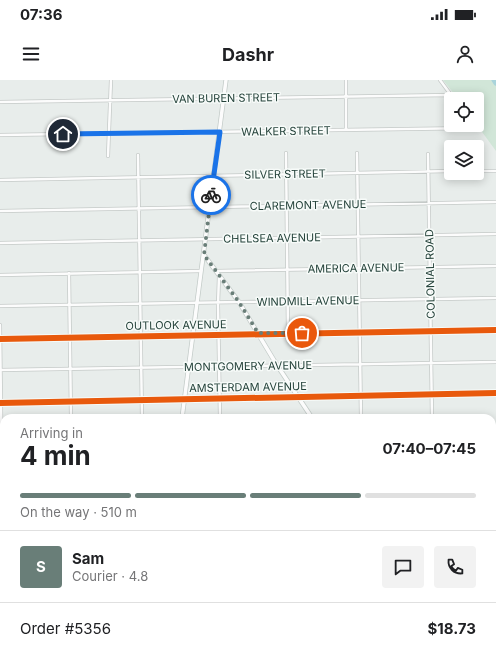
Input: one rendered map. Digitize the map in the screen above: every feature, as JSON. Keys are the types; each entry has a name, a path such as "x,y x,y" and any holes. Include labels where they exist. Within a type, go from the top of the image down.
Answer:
{"main road":[{"path":"183,414 226,80"},
{"path":"204,255 239,302 277,365 309,414"}],"street":[{"path":"108,156 111,80"},
{"path":"346,80 346,130"},
{"path":"440,80 449,92"},
{"name":"VAN BUREN STREET","path":"0,102 444,95"},
{"name":"WALKER STREET","path":"0,135 444,128"},
{"path":"286,153 288,206 288,333"},
{"path":"357,153 361,414"},
{"name":"COLONIAL ROAD","path":"428,154 432,414"},
{"path":"138,155 142,414"},
{"name":"SILVER STREET","path":"0,180 444,171"},
{"path":"484,171 496,171"},
{"name":"CLAREMONT AVENUE","path":"0,211 496,202"},
{"name":"CHELSEA AVENUE","path":"0,243 496,234"},
{"name":"AMERICA AVENUE","path":"216,271 496,266"},
{"path":"0,275 201,271"},
{"path":"69,273 71,414"},
{"path":"219,276 218,334 220,414"},
{"name":"WINDMILL AVENUE","path":"0,306 496,298"},
{"path":"0,325 1,414"},
{"name":"OUTLOOK AVENUE","path":"0,338 496,330"},
{"name":"MONTGOMERY AVENUE","path":"0,370 496,362"},
{"name":"AMSTERDAM AVENUE","path":"0,403 70,400 496,393"}],"green space":[{"path":"443,80 496,80 496,151 482,132 484,132 484,92 452,92"}],"cycle path":[{"path":"0,339 496,330"},
{"path":"0,403 496,393"}],"way so far":[{"path":"211,195 204,255 239,302 258,333 302,333"}],"route":[{"path":"63,134 220,132 211,195"}]}
